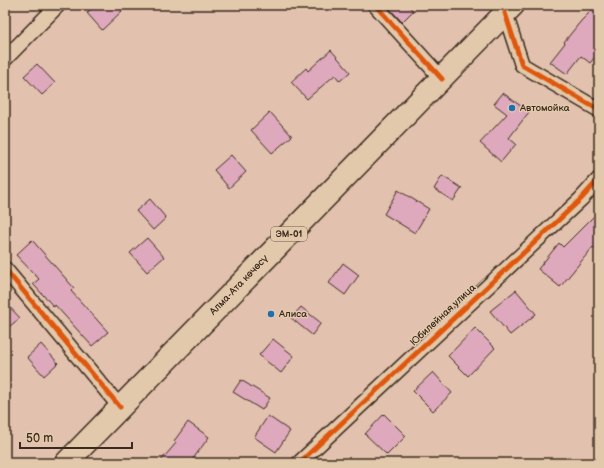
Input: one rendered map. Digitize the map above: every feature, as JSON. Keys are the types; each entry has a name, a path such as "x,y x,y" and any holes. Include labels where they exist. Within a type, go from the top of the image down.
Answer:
{"highway":[{"name":"Алма-Ата көчөсү","path":"66,463 509,9"}],"street":[{"path":"5,60 58,5"},
{"path":"375,5 442,79"},
{"path":"509,9 522,65 599,110"},
{"name":"Юбилейная улица","path":"299,463 575,204 599,179"},
{"path":"5,269 120,407"}],"building":[{"path":"95,5 117,5 122,11 102,30 87,13"},
{"path":"386,5 408,5 413,11 402,22"},
{"path":"597,5 599,5 599,52 590,63 581,56 567,74 550,62 581,21"},
{"path":"331,50 350,72 340,81 335,75 307,99 291,82 306,68 308,71"},
{"path":"37,64 55,83 42,95 24,76"},
{"path":"503,93 529,112 509,138 516,144 501,162 480,143 507,114 494,104"},
{"path":"270,112 292,136 272,153 251,130"},
{"path":"231,155 246,172 229,188 214,170"},
{"path":"442,176 462,188 453,201 434,189"},
{"path":"398,190 429,209 415,233 384,214"},
{"path":"150,199 166,218 153,230 136,211"},
{"path":"599,211 599,253 593,247 560,287 538,269 559,243 563,247"},
{"path":"147,238 164,257 147,272 130,253"},
{"path":"32,240 74,288 71,291 108,332 92,346 55,305 54,307 33,284 39,279 16,255"},
{"path":"343,263 359,275 345,295 329,283"},
{"path":"516,290 536,314 510,335 490,311"},
{"path":"5,302 20,318 5,330"},
{"path":"301,307 321,323 312,335 291,318"},
{"path":"475,328 495,348 468,376 448,356"},
{"path":"273,339 294,356 281,373 259,355"},
{"path":"41,344 58,363 44,376 27,357"},
{"path":"433,372 452,393 433,411 413,391"},
{"path":"241,380 270,398 262,410 233,392"},
{"path":"384,414 406,436 387,455 365,434"},
{"path":"268,416 290,431 276,452 254,437"},
{"path":"188,422 209,437 190,463 159,463 176,443 174,441"}],"cycle path":[{"path":"375,5 442,79"},
{"path":"505,13 522,65 599,110"},
{"path":"299,463 581,199 599,179"},
{"path":"5,269 120,407"}],"place":[{"name":"Автомойка","path":"512,108"},
{"name":"Алиса","path":"271,314"}]}
